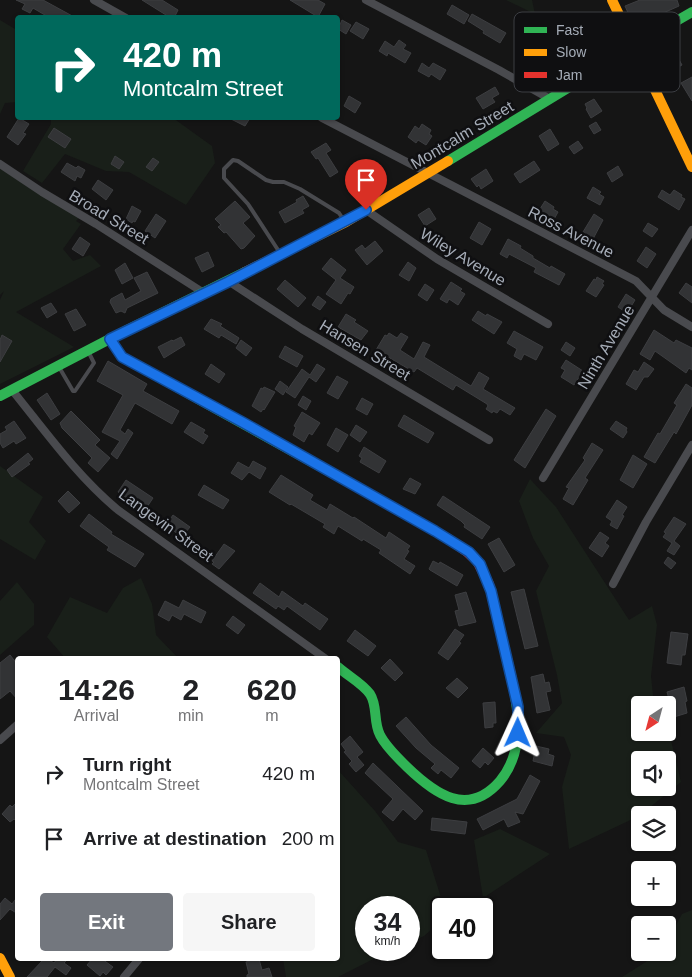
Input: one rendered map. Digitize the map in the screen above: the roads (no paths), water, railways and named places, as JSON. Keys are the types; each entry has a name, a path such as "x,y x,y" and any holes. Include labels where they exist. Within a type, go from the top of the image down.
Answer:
{"main road":[{"path":"612,0 617,12"},
{"name":"Montcalm Street","path":"680,19 692,12"},
{"name":"Montcalm Street","path":"0,396 345,222 561,92"},
{"path":"655,92 692,167"},
{"path":"110,339 122,357 244,423 427,526 469,552 480,564 491,591 518,707 515,755 510,769 502,781 487,795 474,799 456,800 444,797 424,782 379,734 370,694 340,669"},
{"path":"0,958 10,977"}],"street":[{"path":"94,0 121,15"},
{"path":"366,0 514,79"},
{"path":"538,92 550,99"},
{"name":"Ross Avenue","path":"326,120 636,281 664,310 692,327"},
{"name":"Broad Street","path":"0,164 204,293"},
{"name":"Wiley Avenue","path":"366,210 437,259 548,324"},
{"name":"Ninth Avenue","path":"543,478 692,230"},
{"name":"Hansen Street","path":"228,282 302,329 490,440"},
{"name":"Langevin Street","path":"12,390 98,494 322,656"},
{"path":"613,584 646,522 692,445"},
{"path":"0,740 15,727"},
{"path":"124,977 137,961"}],"lane":[{"path":"281,254 248,204 224,178 224,169 233,160 238,160 266,180 284,182 300,189 339,213 345,222"},
{"path":"59,366 73,391 75,391 94,363 88,350"}]}
